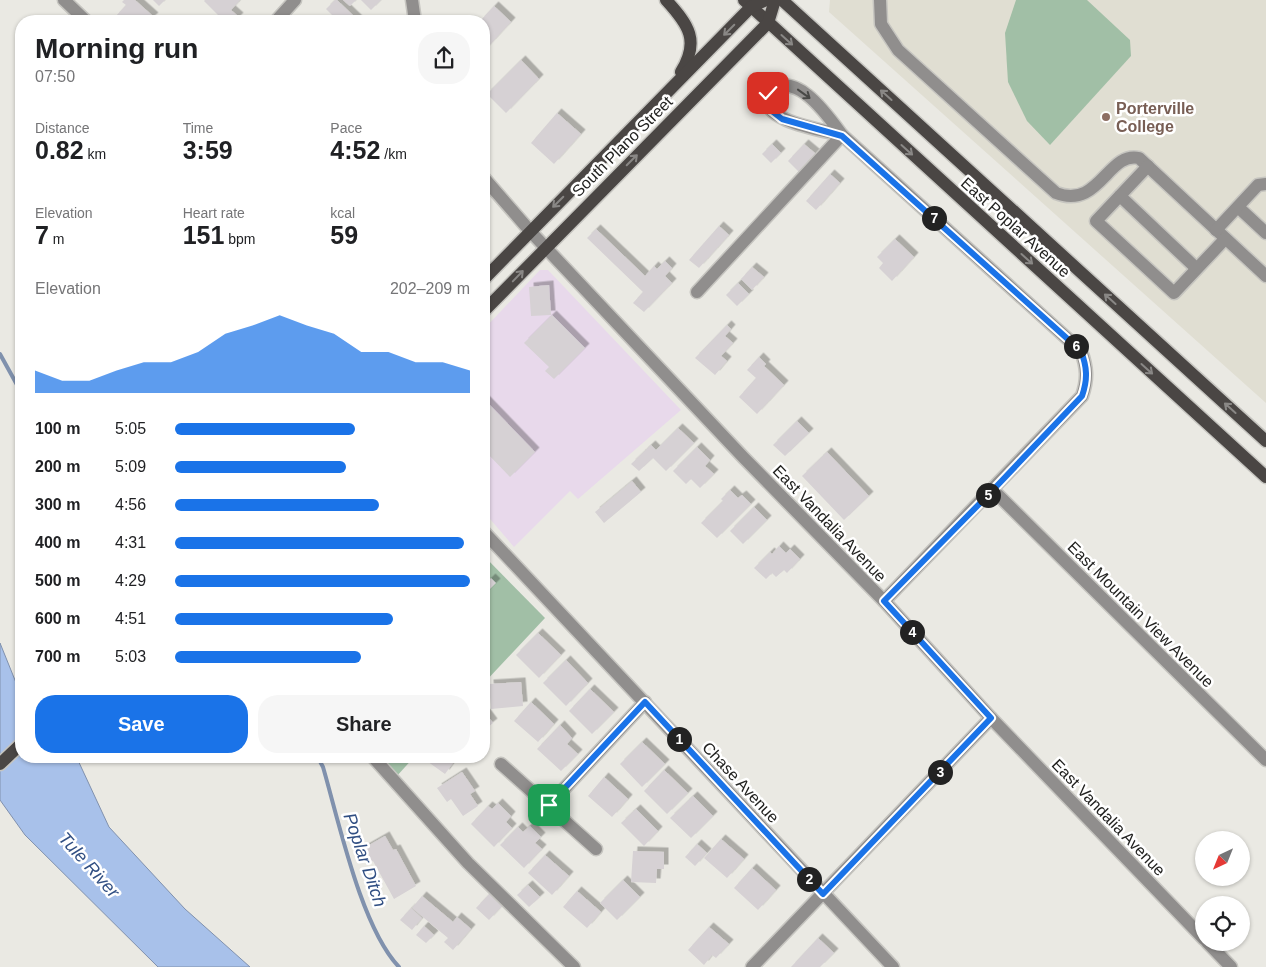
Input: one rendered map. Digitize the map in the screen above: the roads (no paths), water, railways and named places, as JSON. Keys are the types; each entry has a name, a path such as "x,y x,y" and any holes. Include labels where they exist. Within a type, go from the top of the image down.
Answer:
{"main road":[{"path":"666,0 685,22 691,41 687,62 667,93"},
{"name":"South Plano Street","path":"490,303 538,238 748,3 766,0"},
{"name":"South Plano Street","path":"490,274 538,238 768,23 775,0"},
{"name":"East Poplar Avenue","path":"782,0 1266,441"},
{"name":"East Poplar Avenue","path":"748,3 1266,477"},
{"path":"0,764 15,750"}],"street":[{"path":"281,15 295,0"},
{"path":"412,0 414,15"},
{"path":"880,0 882,24 898,50 1056,193 1064,197 1081,195 1099,183 1128,157 1139,158 1266,276"},
{"path":"73,3 82,15"},
{"path":"842,136 782,119 768,108 766,102 768,93 780,86 800,90 824,111 842,136 1081,351 1087,377 1082,396 884,601"},
{"path":"697,292 842,136"},
{"path":"1148,166 1096,221 1174,293 1221,235 1238,207 1258,185 1266,184"},
{"name":"East Vandalia Avenue","path":"490,185 743,457 884,601 991,718 1195,930"},
{"path":"1120,196 1196,268"},
{"path":"1238,207 1266,233"},
{"name":"East Mountain View Avenue","path":"993,490 1266,760"},
{"name":"Chase Avenue","path":"490,538 893,967"},
{"path":"549,805 645,702"},
{"path":"752,967 991,718"},
{"path":"378,763 468,863 574,967"},
{"path":"501,764 596,849"},
{"path":"1216,951 1231,967"}],"water":[{"name":"Tule River","path":"0,643 15,680 15,763 79,763 109,827 185,909 250,967 158,967 25,835 0,800"}],"waterway":[{"name":"Poplar Ditch","path":"0,354 15,381"},
{"name":"Poplar Ditch","path":"321,763 362,901 385,949 399,967"}],"place":[{"name":"Porterville College","path":"1106,117"}]}
